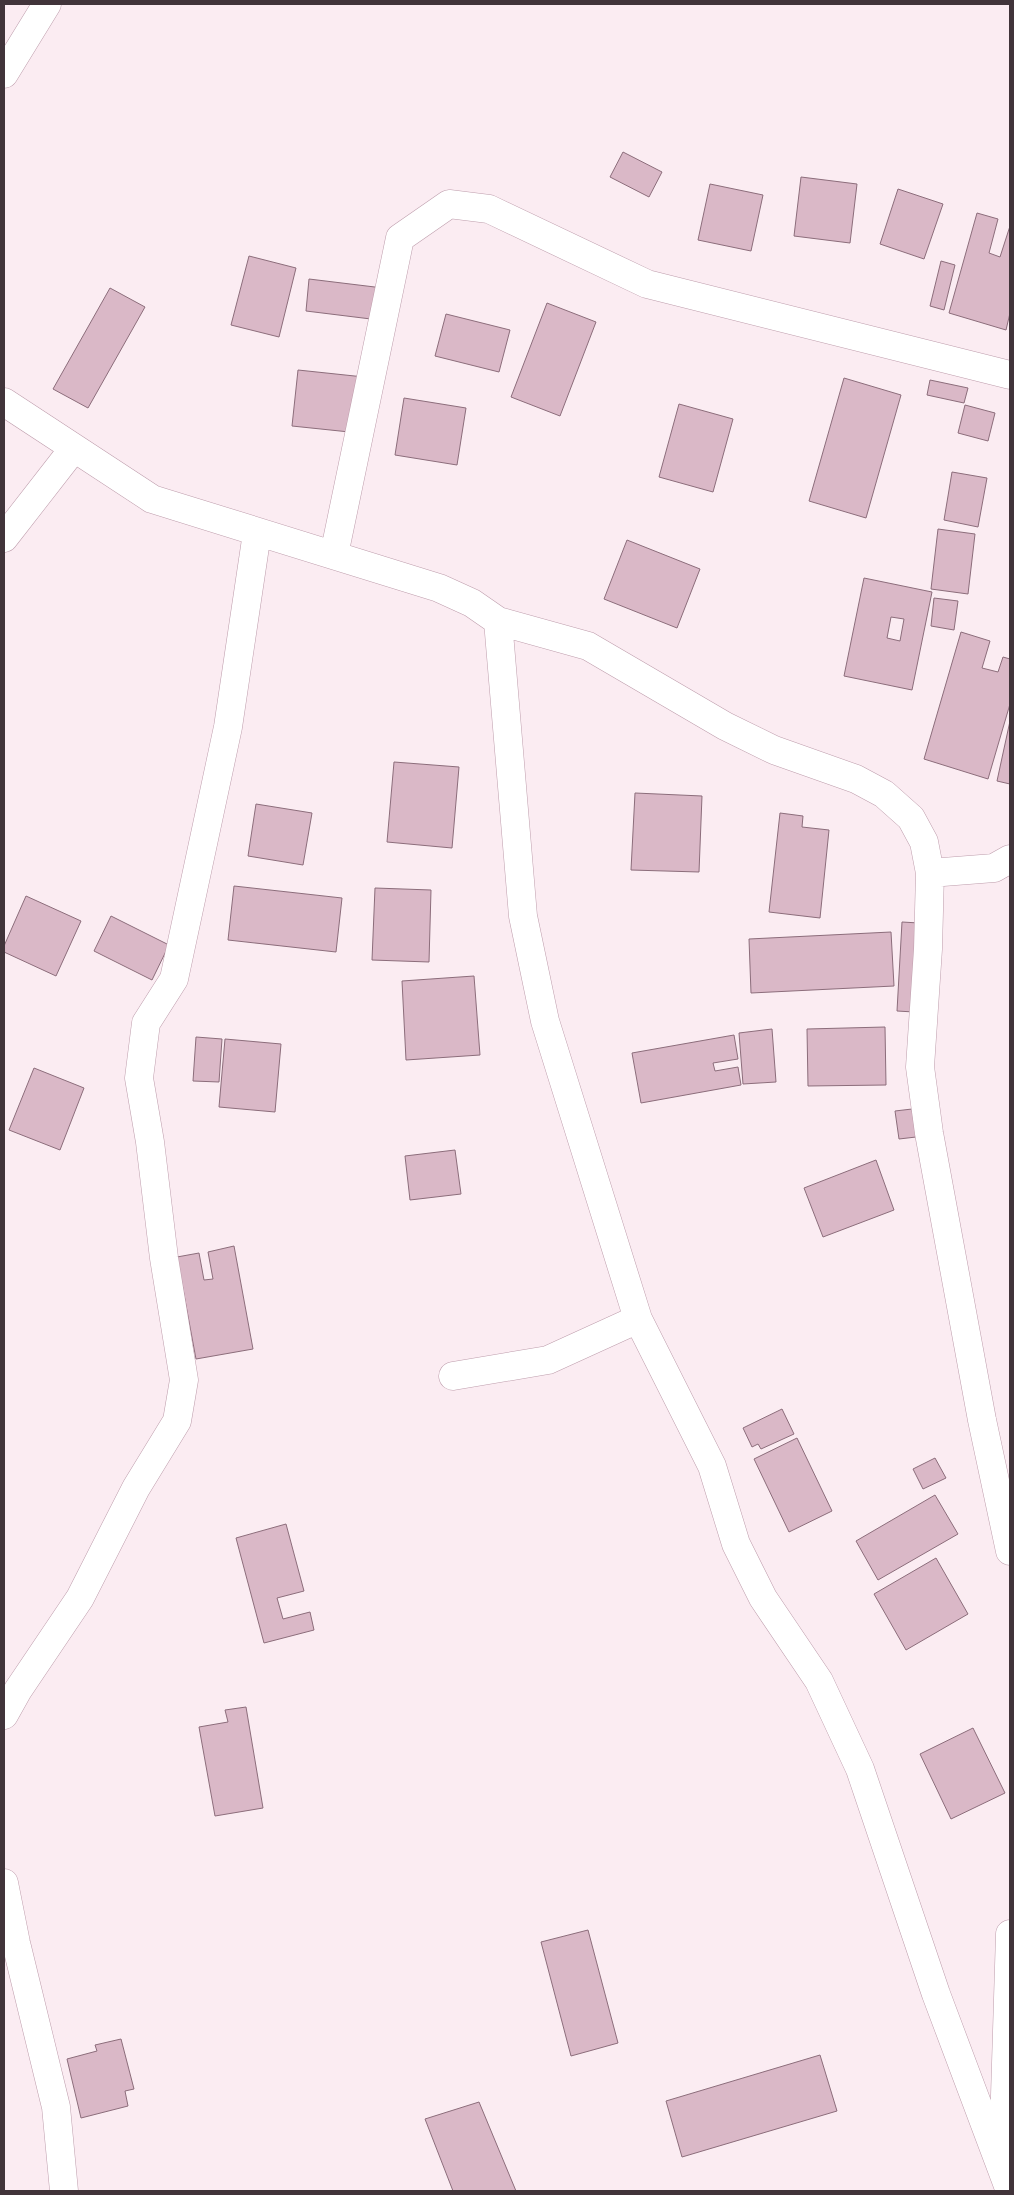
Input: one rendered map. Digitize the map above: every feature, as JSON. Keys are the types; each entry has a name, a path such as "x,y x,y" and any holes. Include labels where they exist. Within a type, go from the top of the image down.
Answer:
{"street":[{"path":"4,74 47,4"},
{"path":"334,555 400,238 449,204 489,209 647,284 1010,375"},
{"path":"4,402 152,499 439,588 472,603 498,621 588,646 725,726 774,750 856,779 884,794 911,818 924,842 930,873 928,949 920,1067 929,1133 1009,1537"},
{"path":"4,538 74,448"},
{"path":"4,1715 18,1690 80,1598 136,1488 176,1421 184,1380 164,1258 150,1142 139,1078 146,1023 174,979 228,727 257,533"},
{"path":"498,621 523,916 545,1021 638,1319 712,1466 736,1544 763,1598 819,1681 860,1769 936,1994 1006,2183"},
{"path":"930,873 994,868 1010,859"},
{"path":"453,1376 548,1360 638,1319"},
{"path":"4,1883 16,1944 56,2107 64,2191"},
{"path":"1006,2183 1010,1934"}],"building":[{"path":"623,152 662,172 649,197 610,177"},
{"path":"801,177 857,184 850,243 794,236"},
{"path":"710,184 763,195 751,251 698,240"},
{"path":"898,189 943,204 924,259 880,244"},
{"path":"977,213 998,219 989,253 1000,257 1010,226 1010,313 1006,330 949,313"},
{"path":"249,256 296,268 279,337 231,325"},
{"path":"941,261 955,265 944,310 930,306"},
{"path":"309,279 383,288 379,320 306,311"},
{"path":"110,288 145,307 88,408 53,389"},
{"path":"547,303 596,322 560,416 511,397"},
{"path":"446,314 510,330 499,372 435,356"},
{"path":"298,370 364,377 359,433 292,426"},
{"path":"844,378 901,395 866,518 809,501"},
{"path":"930,380 968,388 964,403 927,395"},
{"path":"404,398 466,408 457,465 395,455"},
{"path":"679,404 733,419 713,492 659,477"},
{"path":"965,405 995,413 988,441 958,433"},
{"path":"952,472 987,478 978,527 944,520"},
{"path":"938,529 975,534 968,594 931,589"},
{"path":"627,540 700,569 677,628 604,599"},
{"path":"864,578 932,592 912,690 844,676","holes":["891,617 904,619 900,641 887,638"]},
{"path":"934,598 958,601 954,630 931,626"},
{"path":"961,632 990,641 982,668 998,672 1003,657 1010,659 1010,704 988,779 924,759"},
{"path":"1010,721 1010,784 997,781"},
{"path":"394,762 459,767 452,848 387,842"},
{"path":"635,793 702,796 699,872 631,870"},
{"path":"256,804 312,813 303,865 248,856"},
{"path":"780,813 803,816 802,827 829,830 820,918 769,912"},
{"path":"234,886 342,898 336,952 228,940"},
{"path":"375,888 431,890 429,962 372,960"},
{"path":"26,896 81,921 56,976 4,952 4,946"},
{"path":"111,916 169,945 152,980 94,951"},
{"path":"902,922 919,923 914,1012 897,1011"},
{"path":"891,932 894,986 751,993 749,939"},
{"path":"474,976 480,1055 406,1060 402,981"},
{"path":"885,1027 886,1085 808,1086 807,1029"},
{"path":"772,1029 776,1082 743,1084 739,1033"},
{"path":"734,1035 738,1059 713,1063 715,1071 738,1067 741,1085 641,1103 632,1053"},
{"path":"196,1037 222,1039 219,1082 193,1081"},
{"path":"225,1039 281,1044 275,1112 219,1107"},
{"path":"34,1068 84,1088 60,1150 9,1130"},
{"path":"912,1109 916,1137 899,1139 895,1111"},
{"path":"455,1150 461,1194 410,1200 405,1156"},
{"path":"876,1160 894,1210 823,1237 804,1188"},
{"path":"234,1246 253,1349 196,1359 177,1257 199,1253 204,1280 213,1279 208,1252"},
{"path":"782,1409 794,1434 761,1449 758,1444 752,1447 743,1428"},
{"path":"797,1438 832,1511 789,1532 754,1459"},
{"path":"935,1458 946,1478 923,1489 913,1469"},
{"path":"935,1495 958,1534 878,1580 856,1541"},
{"path":"286,1524 304,1591 277,1598 283,1619 310,1612 314,1630 264,1643 236,1538"},
{"path":"936,1558 968,1614 906,1650 874,1594"},
{"path":"246,1707 263,1808 215,1816 199,1727 228,1722 225,1710"},
{"path":"973,1728 1005,1793 951,1819 920,1754"},
{"path":"588,1930 618,2043 571,2056 541,1942"},
{"path":"121,2039 134,2089 125,2091 128,2106 81,2118 67,2059 97,2051 95,2045"},
{"path":"820,2055 837,2111 682,2157 666,2101"},
{"path":"479,2102 516,2191 453,2191 425,2119"}]}
